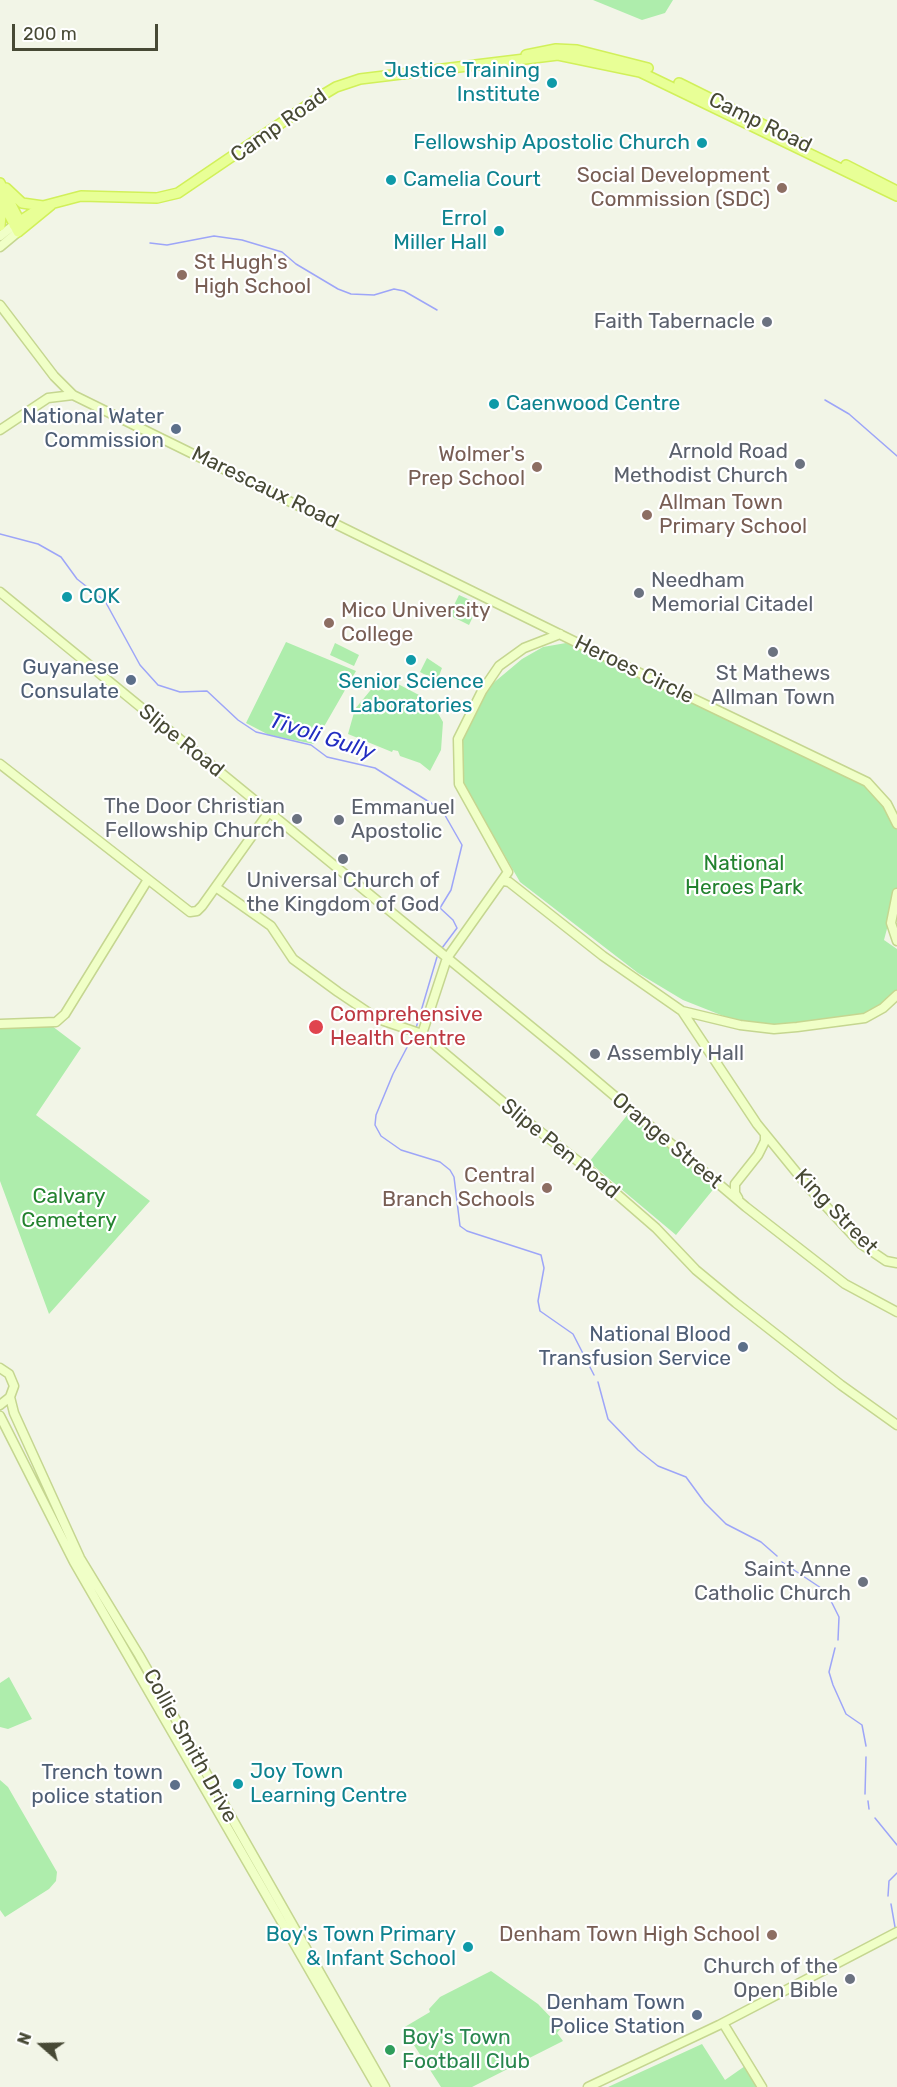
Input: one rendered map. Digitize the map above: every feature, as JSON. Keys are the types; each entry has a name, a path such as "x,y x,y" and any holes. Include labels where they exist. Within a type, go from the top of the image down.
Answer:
{"main road":[{"name":"Camp Road","path":"19,226 47,205 81,196 157,198 178,193 321,96 336,87 360,79 516,60 569,56 640,72 707,101 897,191"},
{"name":"Camp Road","path":"707,101 897,196"},
{"path":"1,184 22,202 47,205"},
{"path":"1,184 19,226"},
{"path":"1,199 19,226"},
{"path":"0,226 1,199"}],"street":[{"path":"0,236 19,226"},
{"path":"0,248 19,226"},
{"name":"Marescaux Road","path":"0,305 54,376 74,395 560,634"},
{"path":"0,430 48,398 56,388 54,376"},
{"path":"48,398 74,395"},
{"name":"Slipe Road","path":"0,592 447,958"},
{"name":"Heroes Circle","path":"504,881 508,872 459,784 458,739 482,691 499,666 524,648 560,634 867,782 887,804 897,824"},
{"path":"0,764 147,881 190,912 196,911 217,888 269,812"},
{"path":"0,1024 56,1022 65,1014 147,881"},
{"path":"422,1034 447,958 504,881 513,885 608,960 682,1011 740,1025 774,1029 797,1028 865,1018 883,1008 897,995"},
{"name":"Slipe Pen Road","path":"217,888 271,926 293,959 318,977 378,1019 422,1034 588,1169 656,1228 696,1270 736,1303 841,1385 897,1425"},
{"path":"897,893 891,923 897,940"},
{"name":"Orange Street","path":"447,958 746,1207 845,1284 897,1312"},
{"name":"King Street","path":"682,1011 765,1135 779,1152 861,1244 886,1261 897,1263"},
{"path":"723,1187 738,1177 758,1155 765,1141 765,1135"},
{"name":"King Street","path":"758,1155 779,1152"},
{"path":"738,1177 735,1193 746,1207"},
{"name":"Collie Smith Drive","path":"0,1368 12,1380 10,1397 19,1424 80,1558 139,1655 385,2087"},
{"path":"0,1406 10,1397"},
{"name":"Collie Smith Drive","path":"0,1416 74,1562 377,2087"},
{"path":"588,2087 723,2023 897,1932"},
{"path":"723,2023 762,2087"}],"green space":[{"path":"593,0 673,0 665,13 642,20"},
{"path":"459,595 479,604 469,625 449,615"},
{"path":"286,642 356,671 314,744 269,735 246,723"},
{"path":"335,643 359,655 354,666 330,655"},
{"name":"National Heroes Park","path":"566,643 653,679 850,775 890,802 897,830 897,891 884,940 897,949 897,990 883,1006 860,1016 774,1026 736,1021 683,1000 638,973 520,882 463,783 461,737 485,690 522,659 543,647"},
{"path":"427,658 442,668 437,681 420,672"},
{"path":"385,682 398,684 419,695 435,708 443,722 441,750 430,771 420,763 400,756 398,751 393,750 392,752 348,734 355,709 374,686"},
{"name":"Calvary Cemetery","path":"52,1026 81,1048 36,1115 150,1201 49,1314 0,1181 0,1029"},
{"path":"629,1113 716,1186 676,1235 589,1162"},
{"path":"9,1677 32,1719 8,1729 0,1727 0,1683"},
{"path":"0,1780 8,1787 57,1872 56,1881 49,1889 5,1917 0,1910"},
{"path":"491,1971 538,2004 561,2028 557,2033 563,2041 472,2087 441,2087 403,2028 430,2012 429,2009 440,1997"},
{"path":"702,2044 725,2080 745,2066 757,2087 608,2087"}],"waterway":[{"path":"150,243 167,245 214,236 242,240 282,252 296,264 338,289 351,294 374,295 394,289 404,291 437,310"},
{"path":"825,400 849,414 897,456"},
{"name":"Tivoli Gully","path":"0,534 38,544 61,557 77,579 105,601 140,665 158,685 180,692 207,691 238,720 256,732 311,745 327,757 375,768 442,810 462,845 451,890 440,908 453,920 457,928 442,948"},
{"name":"Tivoli Gully","path":"416,1028 437,957"},
{"name":"Tivoli Gully","path":"413,1036 393,1074 376,1115 375,1125 381,1136 401,1150 440,1162 450,1170 454,1177 460,1226 467,1231 541,1255 544,1268 538,1301 540,1311 573,1334 594,1375"},
{"name":"Tivoli Gully","path":"598,1382 608,1419 638,1450 658,1466 686,1477 705,1503 726,1524 761,1542 777,1556"},
{"name":"Tivoli Gully","path":"782,1562 821,1588"},
{"name":"Tivoli Gully","path":"826,1591 839,1617 838,1640"},
{"name":"Tivoli Gully","path":"835,1648 829,1672 833,1685 846,1714 862,1725 866,1746"},
{"name":"Tivoli Gully","path":"865,1794 866,1757"},
{"name":"Tivoli Gully","path":"868,1801 869,1809"},
{"name":"Tivoli Gully","path":"875,1818 897,1845"},
{"name":"Tivoli Gully","path":"888,1896 889,1881 897,1873"},
{"name":"Tivoli Gully","path":"891,1904 895,1927"}],"place":[{"name":"Justice Training Institute","path":"552,83"},
{"name":"Fellowship Apostolic Church","path":"702,143"},
{"name":"Camelia Court","path":"391,180"},
{"name":"Social Development Commission (SDC)","path":"782,188"},
{"name":"Errol Miller Hall","path":"499,231"},
{"name":"St Hugh's High School","path":"182,275"},
{"name":"Faith Tabernacle","path":"767,322"},
{"name":"Caenwood Centre","path":"494,404"},
{"name":"National Water Commission","path":"176,429"},
{"name":"Arnold Road Methodist Church","path":"800,464"},
{"name":"Wolmer's Prep School","path":"537,467"},
{"name":"Allman Town Primary School","path":"647,515"},
{"name":"Needham Memorial Citadel","path":"639,593"},
{"name":"COK","path":"67,597"},
{"name":"Mico University College","path":"329,623"},
{"name":"St Mathews Allman Town","path":"773,652"},
{"name":"Senior Science Laboratories","path":"411,660"},
{"name":"Guyanese Consulate","path":"131,680"},
{"name":"The Door Christian Fellowship Church","path":"297,819"},
{"name":"Emmanuel Apostolic","path":"339,820"},
{"name":"Universal Church of the Kingdom of God","path":"343,859"},
{"name":"Comprehensive Health Centre","path":"316,1027"},
{"name":"Assembly Hall","path":"595,1054"},
{"name":"Central Branch Schools","path":"547,1188"},
{"name":"National Blood Transfusion Service","path":"743,1347"},
{"name":"Saint Anne Catholic Church","path":"863,1582"},
{"name":"Joy Town Learning Centre","path":"238,1784"},
{"name":"Trench town police station","path":"175,1785"},
{"name":"Denham Town High School","path":"772,1935"},
{"name":"Boy's Town Primary & Infant School","path":"468,1947"},
{"name":"Church of the Open Bible","path":"850,1979"},
{"name":"Denham Town Police Station","path":"697,2015"},
{"name":"Boy's Town Football Club","path":"390,2050"}]}
